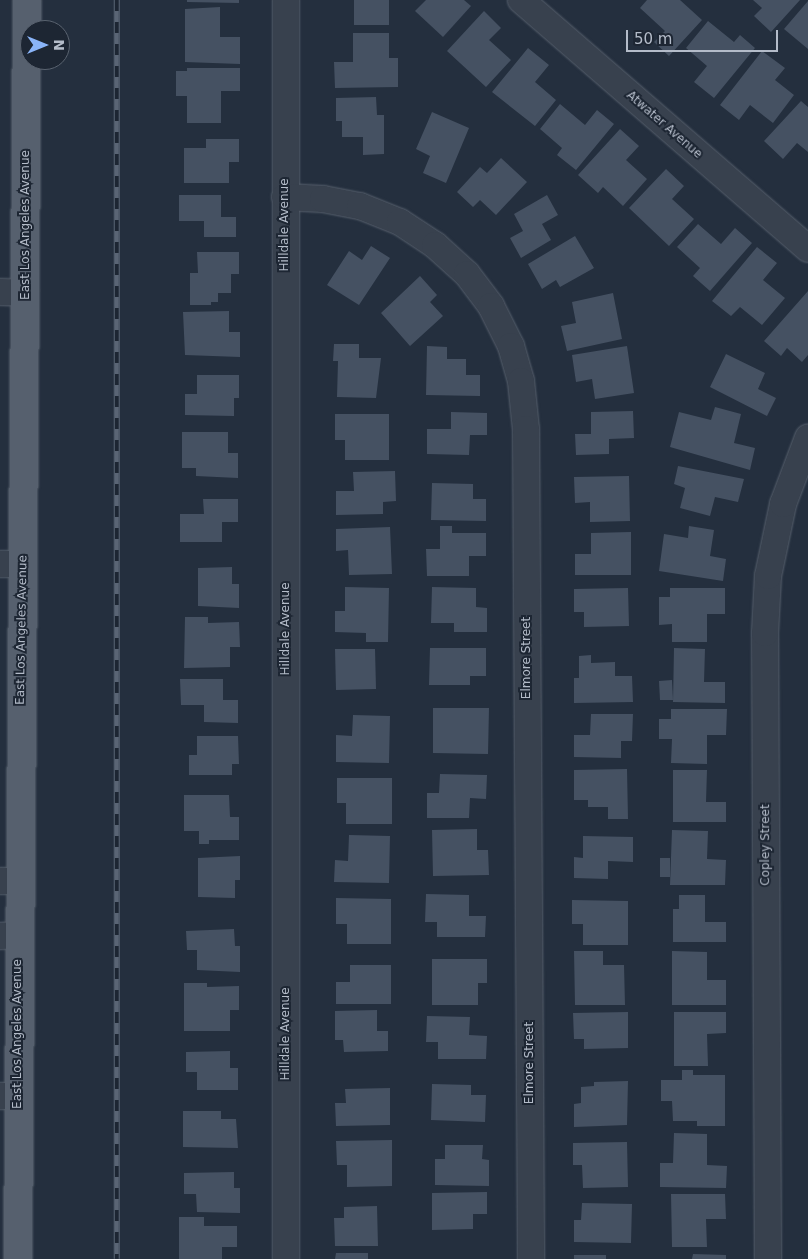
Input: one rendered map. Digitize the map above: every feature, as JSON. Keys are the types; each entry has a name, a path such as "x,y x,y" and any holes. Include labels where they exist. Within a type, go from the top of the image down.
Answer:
{"main road":[{"name":"East Los Angeles Avenue","path":"18,1259 9,1096 11,564 13,292 27,0"}],"street":[{"name":"Hilldale Avenue","path":"286,0 286,1259"},
{"name":"Atwater Avenue","path":"521,0 808,249"},
{"name":"Elmore Street","path":"285,197 323,198 360,206 400,222 436,245 467,274 491,306 511,346 522,381 526,429 531,1259"},
{"name":"Copley Street","path":"768,1259 765,633 768,576 783,504 808,438"}],"building":[{"path":"187,0 239,0 239,3 187,2"},
{"path":"354,0 389,0 389,25 354,25"},
{"path":"426,0 464,0 471,6 443,37 415,11"},
{"path":"647,0 680,0 702,20 669,56 654,42 665,31 640,8"},
{"path":"753,0 800,0 771,32 754,16 762,8"},
{"path":"808,1 808,49 784,29"},
{"path":"220,7 220,37 240,37 240,64 185,62 185,9"},
{"path":"484,11 501,28 489,40 511,60 486,87 447,51"},
{"path":"708,21 734,42 740,35 755,48 714,98 694,82 707,66 686,48"},
{"path":"353,33 389,33 389,58 398,58 398,87 335,88 334,62 353,62"},
{"path":"528,48 549,65 535,82 556,100 535,126 492,92"},
{"path":"762,51 785,68 775,80 794,95 773,123 750,105 739,120 720,105"},
{"path":"187,68 240,68 240,91 221,91 221,123 187,123 187,96 176,96 176,71 187,71"},
{"path":"376,97 377,115 384,115 384,154 363,155 363,137 342,137 342,121 336,121 336,98"},
{"path":"801,101 808,107 808,152 797,143 783,159 764,141"},
{"path":"560,104 585,125 597,110 614,124 576,170 557,155 562,148 540,129"},
{"path":"432,112 469,128 446,183 423,173 430,156 416,149"},
{"path":"620,129 639,146 626,160 647,179 623,206 603,187 598,193 578,175"},
{"path":"206,139 239,139 239,162 229,162 229,183 184,183 184,148 206,148"},
{"path":"501,158 527,182 496,215 480,200 473,207 457,192 480,167 487,173"},
{"path":"666,169 684,186 672,199 694,219 669,246 629,208"},
{"path":"179,195 221,195 221,217 236,217 236,237 204,237 204,221 179,221"},
{"path":"547,195 558,215 542,224 551,240 521,258 510,238 523,231 514,214"},
{"path":"698,224 721,244 735,228 752,243 710,291 693,276 700,268 677,247"},
{"path":"575,236 594,268 560,287 556,280 542,289 528,264"},
{"path":"371,246 390,258 359,305 327,285 349,251 362,260"},
{"path":"757,247 777,263 763,280 785,298 762,325 740,307 731,316 712,301"},
{"path":"197,252 239,252 239,274 231,274 231,293 218,293 218,302 211,302 211,305 190,305 190,273 198,273"},
{"path":"420,276 437,295 430,302 443,316 410,346 381,313"},
{"path":"808,291 808,355 802,362 787,348 781,356 764,341"},
{"path":"613,293 622,339 567,351 561,326 576,323 572,302"},
{"path":"229,311 229,332 240,332 240,357 185,355 183,312"},
{"path":"334,344 359,344 359,358 381,358 376,398 337,397 338,361 333,361"},
{"path":"427,346 447,347 447,359 466,359 466,375 480,375 480,396 426,395"},
{"path":"627,346 634,393 595,399 592,379 576,382 572,355"},
{"path":"726,354 765,373 758,389 776,398 767,416 710,387"},
{"path":"197,375 239,375 239,398 234,398 234,416 185,415 185,394 197,394"},
{"path":"715,407 741,414 734,443 755,448 750,470 670,447 679,412 711,420"},
{"path":"633,411 634,438 609,439 609,454 576,455 575,434 591,434 591,412"},
{"path":"451,412 487,413 487,435 470,435 469,455 427,454 427,429 451,429"},
{"path":"335,414 389,414 389,460 345,460 345,440 335,440"},
{"path":"182,432 228,432 228,453 238,453 238,478 196,476 196,468 182,468"},
{"path":"678,466 744,479 738,502 715,497 710,516 680,508 685,488 674,484"},
{"path":"395,471 396,501 383,502 383,514 336,515 336,491 354,491 353,472"},
{"path":"629,476 630,521 590,522 590,502 575,503 574,477"},
{"path":"432,483 473,484 473,499 486,499 486,521 431,520"},
{"path":"203,499 238,499 238,522 222,522 222,542 180,542 180,514 204,514"},
{"path":"440,526 452,526 452,533 486,533 486,556 469,556 469,576 427,576 426,549 440,549"},
{"path":"689,526 714,530 710,556 726,559 723,581 659,571 664,534 688,538"},
{"path":"390,527 392,574 349,575 348,550 336,551 336,529"},
{"path":"631,532 631,575 575,575 575,554 591,554 591,533"},
{"path":"232,567 232,584 239,584 239,608 198,606 198,568"},
{"path":"345,587 389,588 388,642 366,642 366,633 335,632 335,611 345,611"},
{"path":"432,587 476,588 476,607 487,608 487,632 454,632 454,623 431,623"},
{"path":"628,588 629,626 584,627 584,612 574,612 574,589"},
{"path":"670,588 725,588 725,614 707,614 707,642 672,642 672,624 659,625 659,597 670,597"},
{"path":"185,617 208,617 208,623 239,622 240,647 230,647 230,667 184,668"},
{"path":"430,648 486,648 486,676 470,676 470,685 429,685"},
{"path":"674,648 705,649 704,682 725,682 725,703 673,702"},
{"path":"335,649 375,649 376,689 336,690"},
{"path":"591,655 591,663 615,662 615,676 632,676 633,702 574,703 574,678 579,678 579,656"},
{"path":"180,679 223,679 223,700 238,700 238,723 204,722 204,705 181,705"},
{"path":"672,680 673,700 660,700 659,681"},
{"path":"433,708 489,708 488,754 433,753"},
{"path":"671,709 727,709 726,735 707,735 707,764 671,763 672,739 659,739 659,719 671,719"},
{"path":"591,714 633,714 632,741 621,741 621,758 574,757 574,735 590,735"},
{"path":"353,715 390,716 389,763 336,762 336,735 352,736"},
{"path":"197,736 238,736 239,764 232,764 232,775 189,775 189,755 197,755"},
{"path":"627,769 628,819 608,819 608,807 588,807 588,800 574,800 574,770"},
{"path":"673,770 707,770 706,802 726,802 726,822 673,822"},
{"path":"440,774 487,775 486,799 470,798 469,818 427,818 427,793 439,793"},
{"path":"337,778 392,778 392,824 346,824 346,803 337,803"},
{"path":"184,795 229,795 230,817 239,817 239,840 209,840 209,844 199,844 199,831 184,831"},
{"path":"477,829 477,850 488,850 489,875 433,876 432,830"},
{"path":"672,830 708,831 707,859 726,860 725,885 670,885"},
{"path":"349,835 390,836 389,883 334,882 335,860 348,861"},
{"path":"583,836 633,837 633,862 608,861 608,879 574,878 574,857 583,858"},
{"path":"240,856 240,880 235,880 235,898 198,897 198,858"},
{"path":"660,858 670,858 670,877 660,877"},
{"path":"426,894 469,895 469,916 486,916 485,937 437,937 437,922 425,922"},
{"path":"679,895 705,895 705,922 726,922 726,942 673,942 673,909 679,909"},
{"path":"336,898 391,899 391,944 347,944 347,924 336,924"},
{"path":"572,900 628,901 628,945 583,945 583,924 572,924"},
{"path":"234,929 235,946 240,946 240,972 197,970 197,950 187,950 186,931"},
{"path":"574,951 603,951 603,965 624,965 625,1005 575,1005"},
{"path":"672,951 707,952 707,980 726,980 726,1005 672,1005"},
{"path":"432,959 487,959 487,983 478,983 478,1005 432,1005"},
{"path":"350,965 391,965 391,1004 336,1004 336,982 350,982"},
{"path":"184,983 207,983 207,987 239,986 239,1010 230,1010 230,1031 184,1031"},
{"path":"377,1010 377,1031 388,1031 388,1051 344,1052 343,1040 335,1040 335,1011"},
{"path":"628,1012 628,1048 584,1049 584,1039 574,1039 573,1013"},
{"path":"674,1012 726,1012 726,1033 707,1034 708,1066 674,1066"},
{"path":"427,1016 470,1017 469,1035 487,1036 486,1059 438,1059 438,1042 426,1042"},
{"path":"230,1051 230,1068 238,1068 238,1090 197,1090 197,1072 186,1072 186,1052"},
{"path":"682,1070 693,1070 693,1075 725,1075 725,1126 697,1126 697,1121 673,1121 672,1101 661,1101 661,1080 682,1080"},
{"path":"628,1081 627,1125 574,1127 574,1104 581,1103 581,1087 594,1086 594,1082"},
{"path":"432,1084 471,1085 471,1095 486,1095 485,1122 431,1120"},
{"path":"390,1088 390,1125 336,1126 335,1103 346,1103 345,1089"},
{"path":"183,1111 221,1111 221,1119 236,1119 238,1148 183,1147"},
{"path":"674,1133 707,1134 707,1165 727,1166 726,1188 660,1187 660,1163 673,1163"},
{"path":"392,1140 392,1186 347,1187 347,1165 337,1165 336,1141"},
{"path":"627,1142 628,1187 583,1188 582,1165 573,1165 573,1143"},
{"path":"445,1145 483,1145 482,1159 489,1160 489,1186 435,1185 435,1159 445,1159"},
{"path":"234,1172 234,1188 240,1188 240,1213 197,1212 196,1194 184,1194 184,1173"},
{"path":"487,1192 487,1214 473,1214 473,1229 432,1230 432,1193"},
{"path":"671,1194 725,1194 726,1219 706,1219 707,1247 672,1247"},
{"path":"582,1203 632,1204 631,1243 574,1242 574,1220 581,1220"},
{"path":"377,1206 378,1246 335,1246 334,1218 344,1218 344,1207"},
{"path":"179,1217 204,1217 204,1226 237,1226 237,1247 222,1247 222,1259 179,1259"},
{"path":"336,1253 368,1253 368,1259 335,1259"},
{"path":"693,1254 726,1255 726,1259 692,1259"},
{"path":"574,1255 606,1255 606,1259 574,1259"}],"railway":[{"path":"117,0 117,1259"}]}
